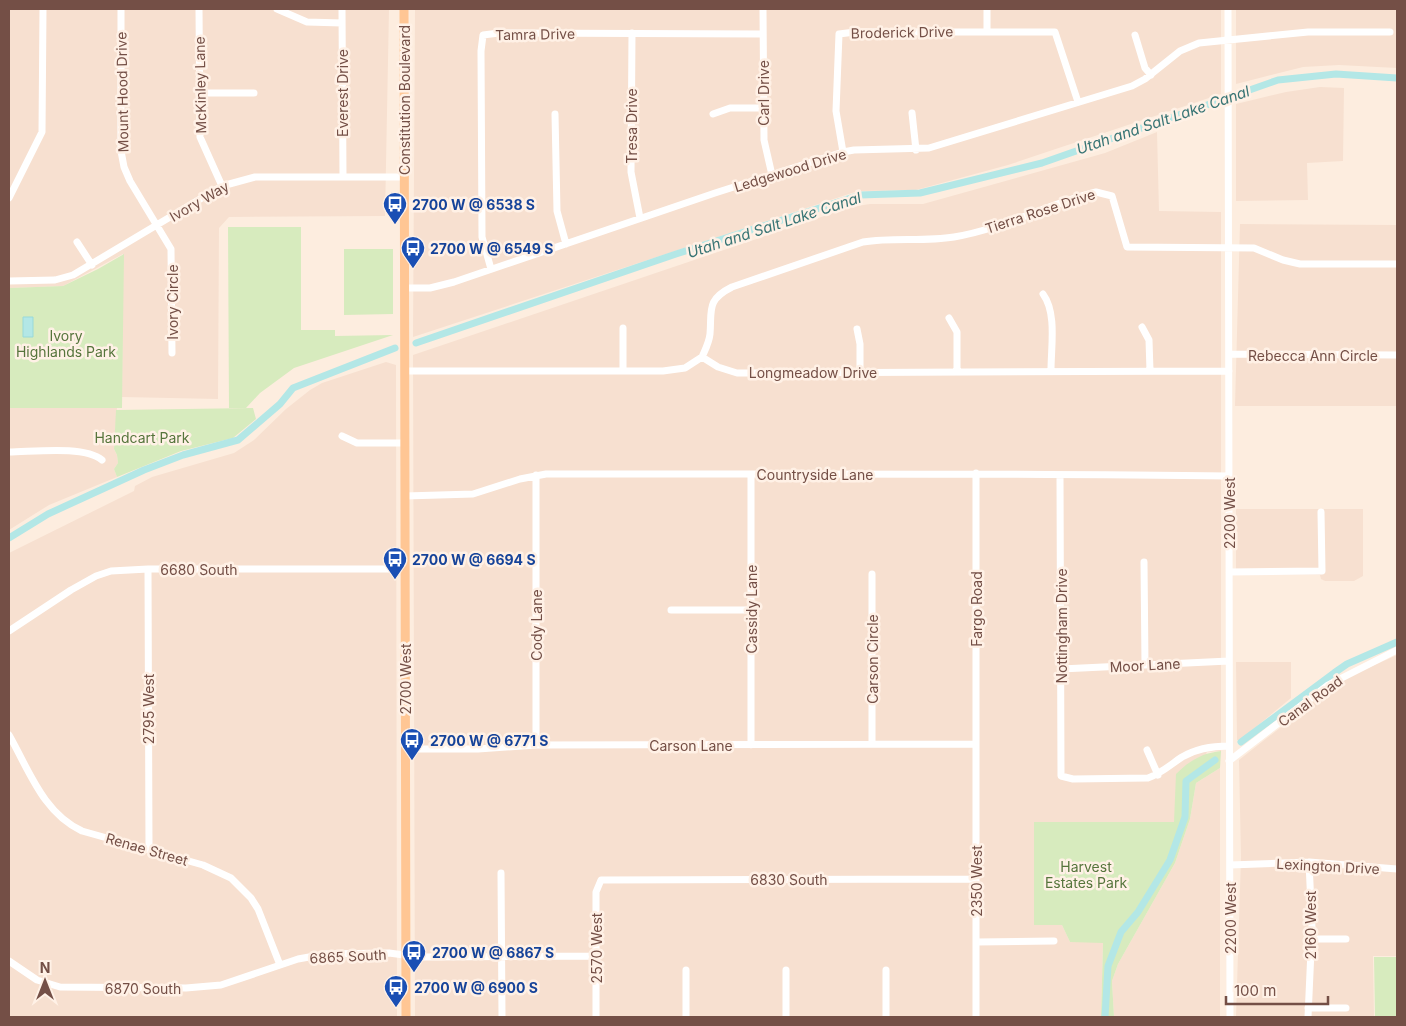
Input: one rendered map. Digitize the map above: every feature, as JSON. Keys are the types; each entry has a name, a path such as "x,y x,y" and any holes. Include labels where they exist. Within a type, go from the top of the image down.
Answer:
{"main road":[{"name":"Constitution Boulevard","path":"404,9 405,371"},
{"name":"2700 West","path":"405,371 406,1017"}],"street":[{"path":"9,198 42,132 43,9"},
{"name":"Mount Hood Drive","path":"121,9 121,151 124,166 157,226"},
{"name":"McKinley Lane","path":"199,9 200,136 222,186"},
{"path":"277,9 307,22 342,23"},
{"name":"Everest Drive","path":"342,9 343,177"},
{"name":"Carl Drive","path":"763,9 764,148 772,175"},
{"path":"987,9 987,32"},
{"name":"2200 West","path":"1228,9 1230,1017"},
{"name":"Broderick Drive","path":"843,152 836,111 839,34 855,32 1055,32 1078,102"},
{"name":"Ledgewood Drive","path":"404,288 439,287 640,218 843,152 929,148 1132,86 1151,75 1189,46 1198,43 1308,32 1390,32"},
{"name":"Tamra Drive","path":"491,269 482,236 481,51 483,35 499,33 763,34"},
{"name":"Tresa Drive","path":"632,33 631,172 640,218"},
{"path":"1135,35 1145,68 1151,75"},
{"path":"199,93 254,93"},
{"path":"713,114 730,108 763,108"},
{"path":"912,113 916,150"},
{"path":"555,114 557,211 566,244"},
{"name":"Ivory Way","path":"9,281 55,280 73,275 222,186 255,177 404,177"},
{"name":"Tierra Rose Drive","path":"702,357 709,340 710,315 714,301 720,293 732,287 863,242 883,239 940,238 975,232 1096,192 1112,196 1127,247 1262,250 1282,260 1300,264 1397,264"},
{"name":"Ivory Circle","path":"157,226 169,244 172,257 172,353"},
{"path":"78,242 92,265"},
{"path":"1043,294 1048,301 1051,311 1051,370"},
{"path":"949,318 956,332 957,372"},
{"path":"1142,327 1150,340 1150,370"},
{"path":"623,328 623,372"},
{"path":"857,330 860,344 860,372"},
{"name":"Rebecca Ann Circle","path":"1229,354 1397,355"},
{"path":"405,371 623,372 675,370 685,368 702,357"},
{"name":"Longmeadow Drive","path":"702,357 718,368 737,373 1051,370 1229,371"},
{"path":"342,436 357,444 405,444"},
{"path":"9,452 84,452 97,455 102,460"},
{"name":"Countryside Lane","path":"405,496 473,494 536,475 976,473 1060,476 1229,476"},
{"name":"Fargo Road","path":"976,473 976,744"},
{"name":"Cassidy Lane","path":"751,474 751,744"},
{"name":"Cody Lane","path":"536,475 536,745"},
{"name":"Nottingham Drive","path":"1060,476 1061,776 1073,779 1131,779 1158,774"},
{"path":"1229,572 1322,571 1321,512"},
{"path":"1144,562 1144,666"},
{"name":"6680 South","path":"9,631 71,590 96,576 111,571 148,569 405,569"},
{"name":"2795 West","path":"148,569 149,850"},
{"name":"Carson Circle","path":"872,574 872,744"},
{"path":"671,610 750,610"},
{"name":"Canal Road","path":"1229,761 1328,685 1397,650"},
{"name":"Moor Lane","path":"1061,669 1229,661"},
{"name":"Renae Street","path":"9,735 44,799 67,824 82,831 203,865 231,878 250,898 258,910 280,965"},
{"name":"Carson Lane","path":"405,749 478,749 536,745 976,744"},
{"name":"2350 West","path":"976,744 976,1017"},
{"path":"1147,750 1158,774 1190,752 1208,747 1229,746"},
{"name":"Lexington Drive","path":"1230,865 1309,862 1397,869"},
{"name":"2160 West","path":"1308,1017 1312,939 1309,862"},
{"path":"501,872 502,1017"},
{"name":"6830 South","path":"601,880 976,879"},
{"name":"2570 West","path":"596,1017 596,892 601,880"},
{"path":"1312,939 1346,939"},
{"path":"976,942 1054,941"},
{"name":"6865 South","path":"280,965 304,957 326,954 406,955 419,957 596,956"},
{"name":"6870 South","path":"9,962 37,980 71,988 202,987 239,980 280,965"},
{"path":"686,970 686,1017"},
{"path":"786,970 786,1017"},
{"path":"886,970 886,1017"},
{"path":"1308,1008 1346,1008"}],"shaded area":[{"path":"9,9 389,9 385,216 229,217 219,228 218,399 122,397 123,254 63,286 9,288"},
{"path":"415,9 1221,9 1221,94 1008,165 916,190 858,191 413,337"},
{"path":"1236,9 1397,9 1397,68 1339,65 1303,67 1236,84"},
{"path":"1320,87 1344,88 1343,161 1307,163 1308,200 1236,201 1236,104 1286,92"},
{"path":"1157,132 1159,211 1221,212 1221,751 1207,752 1174,822 1034,925 1062,925 1070,942 1103,942 1101,1017 415,1017 413,355 851,207 870,204 923,204 1105,153"},
{"path":"1240,224 1397,225 1397,406 1235,406"},
{"path":"386,362 396,365 397,1017 9,1017 9,553 134,491 135,486 152,477 234,453 254,440 286,409 310,390 322,383"},
{"path":"9,408 117,408 114,449 118,463 114,469 117,477 49,505 9,530"},
{"path":"1236,509 1363,509 1363,576 1354,581 1325,581 1321,579 1320,575 1236,575"},
{"path":"1397,655 1397,956 1373,956 1374,1017 1236,1017 1241,857 1239,760 1341,680"},
{"path":"1236,662 1291,662 1291,698 1240,740 1237,740"},
{"path":"1220,768 1220,1017 1114,1017 1112,981 1118,964 1175,863 1190,819 1196,783"}],"green space":[{"path":"228,227 301,227 301,330 335,330 335,336 393,335 294,368 260,393 246,408 229,408"},
{"path":"344,249 393,249 393,314 344,315"},
{"name":"Ivory Highlands Park","path":"124,254 122,408 9,408 9,288 63,286"},
{"name":"Handcart Park","path":"253,408 256,419 233,438 181,451 117,477 114,469 118,463 114,449 116,410"},
{"name":"Harvest Estates Park","path":"1221,751 1220,768 1196,783 1190,819 1175,863 1118,964 1112,981 1114,1017 1101,1017 1103,943 1070,942 1062,925 1034,925 1034,822 1174,822 1176,774 1196,758"},
{"path":"1374,957 1397,957 1397,1017 1375,1017"}],"water":[{"path":"23,317 33,317 33,337 23,337"}],"waterway":[{"name":"Utah and Salt Lake Canal","path":"416,343 676,254 860,195 920,193 1042,163 1278,80 1336,74 1397,78"},
{"name":"Utah and Salt Lake Canal","path":"9,538 48,514 144,470 183,455 238,440 280,404 293,388 395,348"},
{"path":"1241,742 1347,664 1397,642"},
{"path":"1105,1017 1108,966 1121,932 1138,912 1170,860 1185,817 1186,781 1215,760"}],"place":[{"name":"2700 W @ 6538 S","path":"395,225"},
{"name":"2700 W @ 6549 S","path":"413,269"},
{"name":"2700 W @ 6694 S","path":"395,580"},
{"name":"2700 W @ 6771 S","path":"412,761"},
{"name":"2700 W @ 6867 S","path":"414,973"},
{"name":"2700 W @ 6900 S","path":"396,1008"}]}
